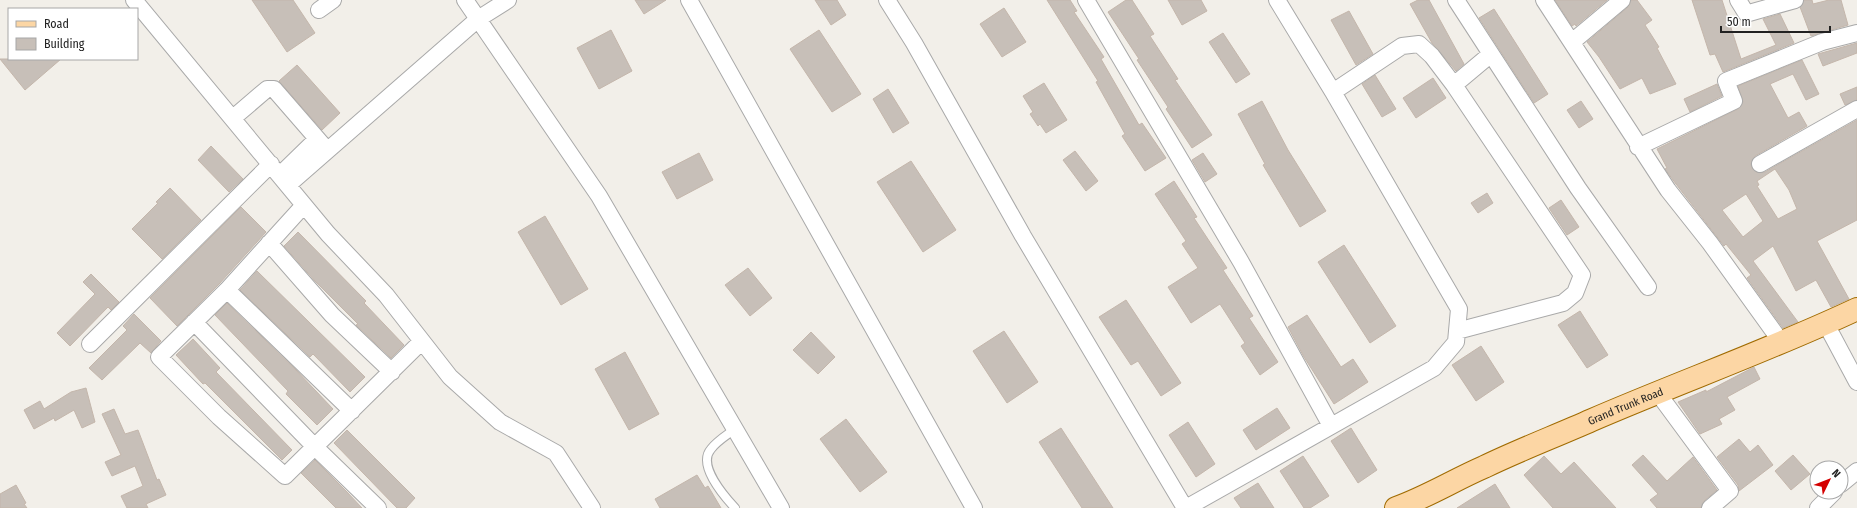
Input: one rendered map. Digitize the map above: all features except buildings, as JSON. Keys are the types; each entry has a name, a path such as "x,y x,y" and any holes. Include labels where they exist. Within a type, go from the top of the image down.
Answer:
{"main road":[{"name":"Grand Trunk Road","path":"1409,506 1483,467 1658,392 1782,343 1857,309"}],"street":[{"path":"134,0 328,234 386,295 450,377 500,422 556,453 592,508"},
{"path":"320,10 333,0"},
{"path":"465,0 599,196 779,507"},
{"path":"90,344 279,175 322,145 478,19 508,0"},
{"path":"689,0 974,508"},
{"path":"887,0 914,43 1027,242 1185,508 1434,368 1456,342 1459,309 1333,92 1277,0"},
{"path":"1086,0 1241,262 1331,426"},
{"path":"1544,0 1668,190 1710,243 1782,343"},
{"path":"1572,42 1622,0"},
{"path":"1738,0 1746,13 1795,0"},
{"path":"1462,2 1491,54 1578,188 1648,287"},
{"path":"1638,146 1734,101 1726,81 1822,42 1857,34"},
{"path":"1333,92 1402,46 1419,44 1432,56 1454,85 1582,275 1575,293 1563,303 1457,331"},
{"path":"1454,85 1491,54"},
{"path":"232,118 267,89 274,89 322,145"},
{"path":"1760,164 1857,109"},
{"path":"304,205 227,290 159,357 219,417 285,476 422,341"},
{"path":"270,243 332,315 392,372"},
{"path":"227,290 352,411"},
{"path":"194,322 315,447 378,508"},
{"path":"1826,324 1857,382"},
{"path":"1658,392 1730,491 1710,508"},
{"path":"1849,478 1857,471"},
{"path":"1818,508 1826,500"}],"lane":[{"path":"735,429 710,449 706,462 712,477 735,508"}]}
